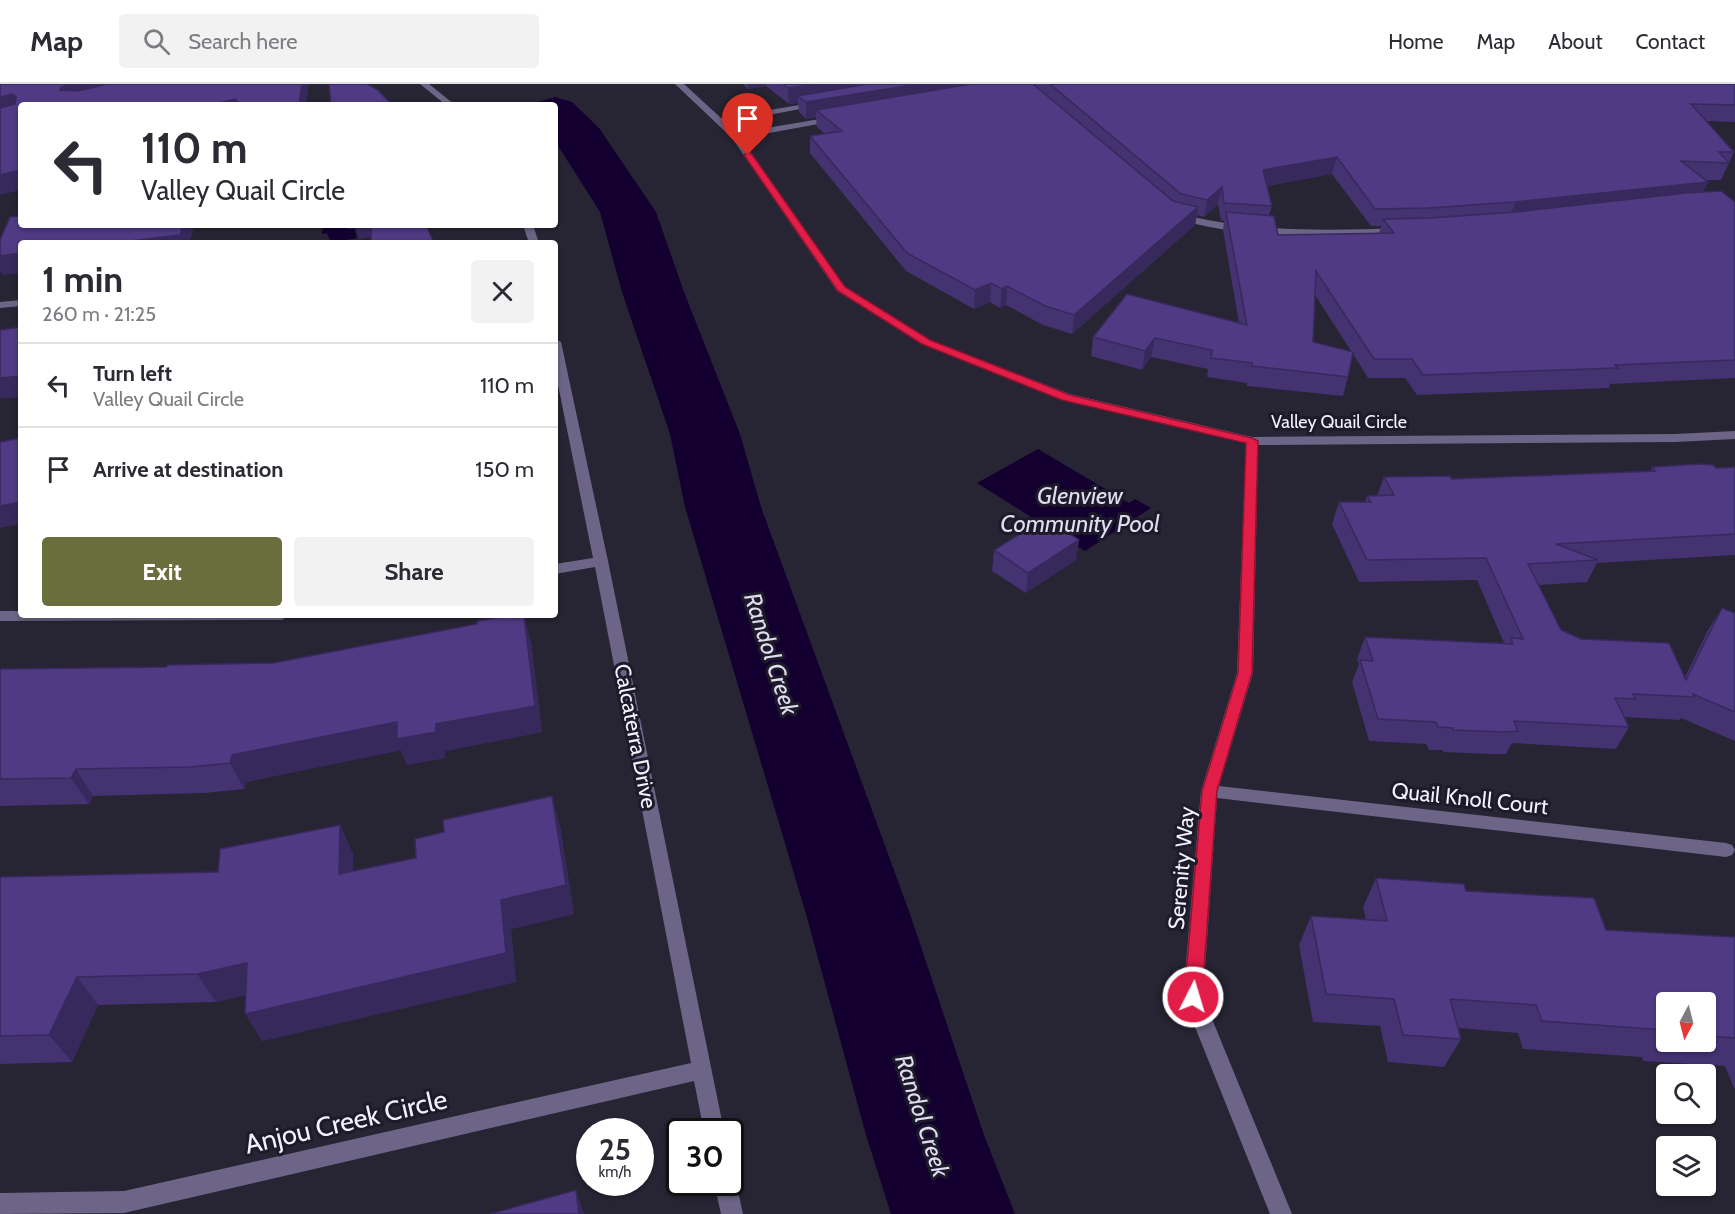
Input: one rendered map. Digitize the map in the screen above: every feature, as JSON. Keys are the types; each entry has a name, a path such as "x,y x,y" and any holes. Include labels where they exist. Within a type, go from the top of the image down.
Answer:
{"street":[{"path":"424,84 447,102"},
{"name":"Valley Quail Circle","path":"679,84 735,136 841,289 926,342 1066,397 1252,441 1675,438 1735,435"},
{"path":"720,121 826,103"},
{"path":"735,136 851,116"},
{"path":"1165,207 1174,215 1220,226 1330,233 1412,230"},
{"path":"0,306 18,303"},
{"name":"Calcaterra Drive","path":"558,356 711,1118"},
{"name":"Serenity Way","path":"1252,441 1245,673 1209,791 1193,997 1281,1214"},
{"path":"558,568 601,561"},
{"path":"0,616 18,616"},
{"name":"Quail Knoll Court","path":"1209,791 1726,850"},
{"name":"Anjou Creek Circle","path":"0,1204 124,1202 702,1070"},
{"path":"728,1196 732,1214"}],"water":[{"path":"323,228 354,228 357,238 330,240 327,233 322,234"},
{"name":"Glenview Community Pool","path":"1038,449 1129,503 1135,499 1151,508 1085,551 977,483"}],"building":[{"path":"0,84 72,84 61,87 60,90 78,91 107,84 302,84 299,102 238,102 235,99 223,102 18,102 18,171 0,175 0,108 15,104 16,97 13,94 0,97"},
{"path":"329,84 367,84 378,90 389,102 331,102"},
{"path":"783,84 816,84 788,88"},
{"path":"868,84 918,84 806,102 798,96"},
{"path":"971,84 1033,84 1173,201 1198,207 1074,315 1045,306 1007,286 1002,289 991,283 975,290 907,253 810,136 842,131 816,110"},
{"path":"1050,84 1735,84 1735,105 1691,104 1734,152 1719,152 1729,163 1681,161 1708,182 1515,202 1375,209 1337,157 1263,170 1272,206 1224,203 1222,187 1207,200 1181,194"},
{"path":"1721,191 1735,202 1735,360 1615,365 1618,368 1423,375 1412,359 1374,359 1316,271 1313,342 1353,352 1348,377 1252,366 1252,363 1211,358 1212,350 1155,338 1145,351 1093,337 1127,294 1247,325 1226,212 1274,216 1278,235 1394,233 1383,219 1516,212"},
{"path":"18,216 18,228 182,228 180,235 138,240 18,240 18,253 0,256 0,240 10,217"},
{"path":"371,228 427,228 433,240 371,240"},
{"path":"18,327 18,376 0,378 0,330"},
{"path":"18,439 18,503 0,506 0,442"},
{"path":"1713,465 1716,468 1735,467 1735,534 1556,544 1598,560 1528,564 1561,630 1581,639 1669,643 1686,680 1722,608 1735,613 1735,712 1693,694 1694,697 1633,694 1635,699 1615,698 1629,727 1514,721 1518,731 1503,732 1453,730 1453,728 1438,727 1436,722 1378,719 1360,660 1373,661 1365,637 1513,644 1511,638 1523,639 1486,558 1367,560 1339,502 1371,502 1367,496 1394,495 1384,477 1450,476 1452,479 1655,471 1652,467"},
{"path":"1046,518 1079,540 1028,573 994,550"},
{"path":"494,618 524,618 535,706 436,724 436,732 397,739 397,722 232,755 230,763 190,767 76,769 71,778 0,779 0,669 273,663 477,624 477,621"},
{"path":"552,796 566,885 501,900 506,953 245,1014 247,963 197,974 77,977 49,1035 0,1036 0,877 218,872 220,849 340,825 339,874 416,858 415,839 444,832 443,820"},
{"path":"1376,878 1464,884 1466,891 1594,898 1606,930 1735,937 1735,1038 1716,1037 1716,992 1656,992 1656,1029 1542,1021 1536,1005 1450,999 1461,1039 1403,1035 1394,999 1326,994 1311,916 1387,921"},
{"path":"576,1190 579,1214 490,1214"}],"waterway":[{"name":"Randol Creek","path":"558,115 581,139 628,212 653,292 705,434 723,507 858,914 925,1135 953,1214"}],"route":[{"path":"748,155 841,289 926,342 1066,397 1252,441 1245,673 1209,791 1193,997"}]}
